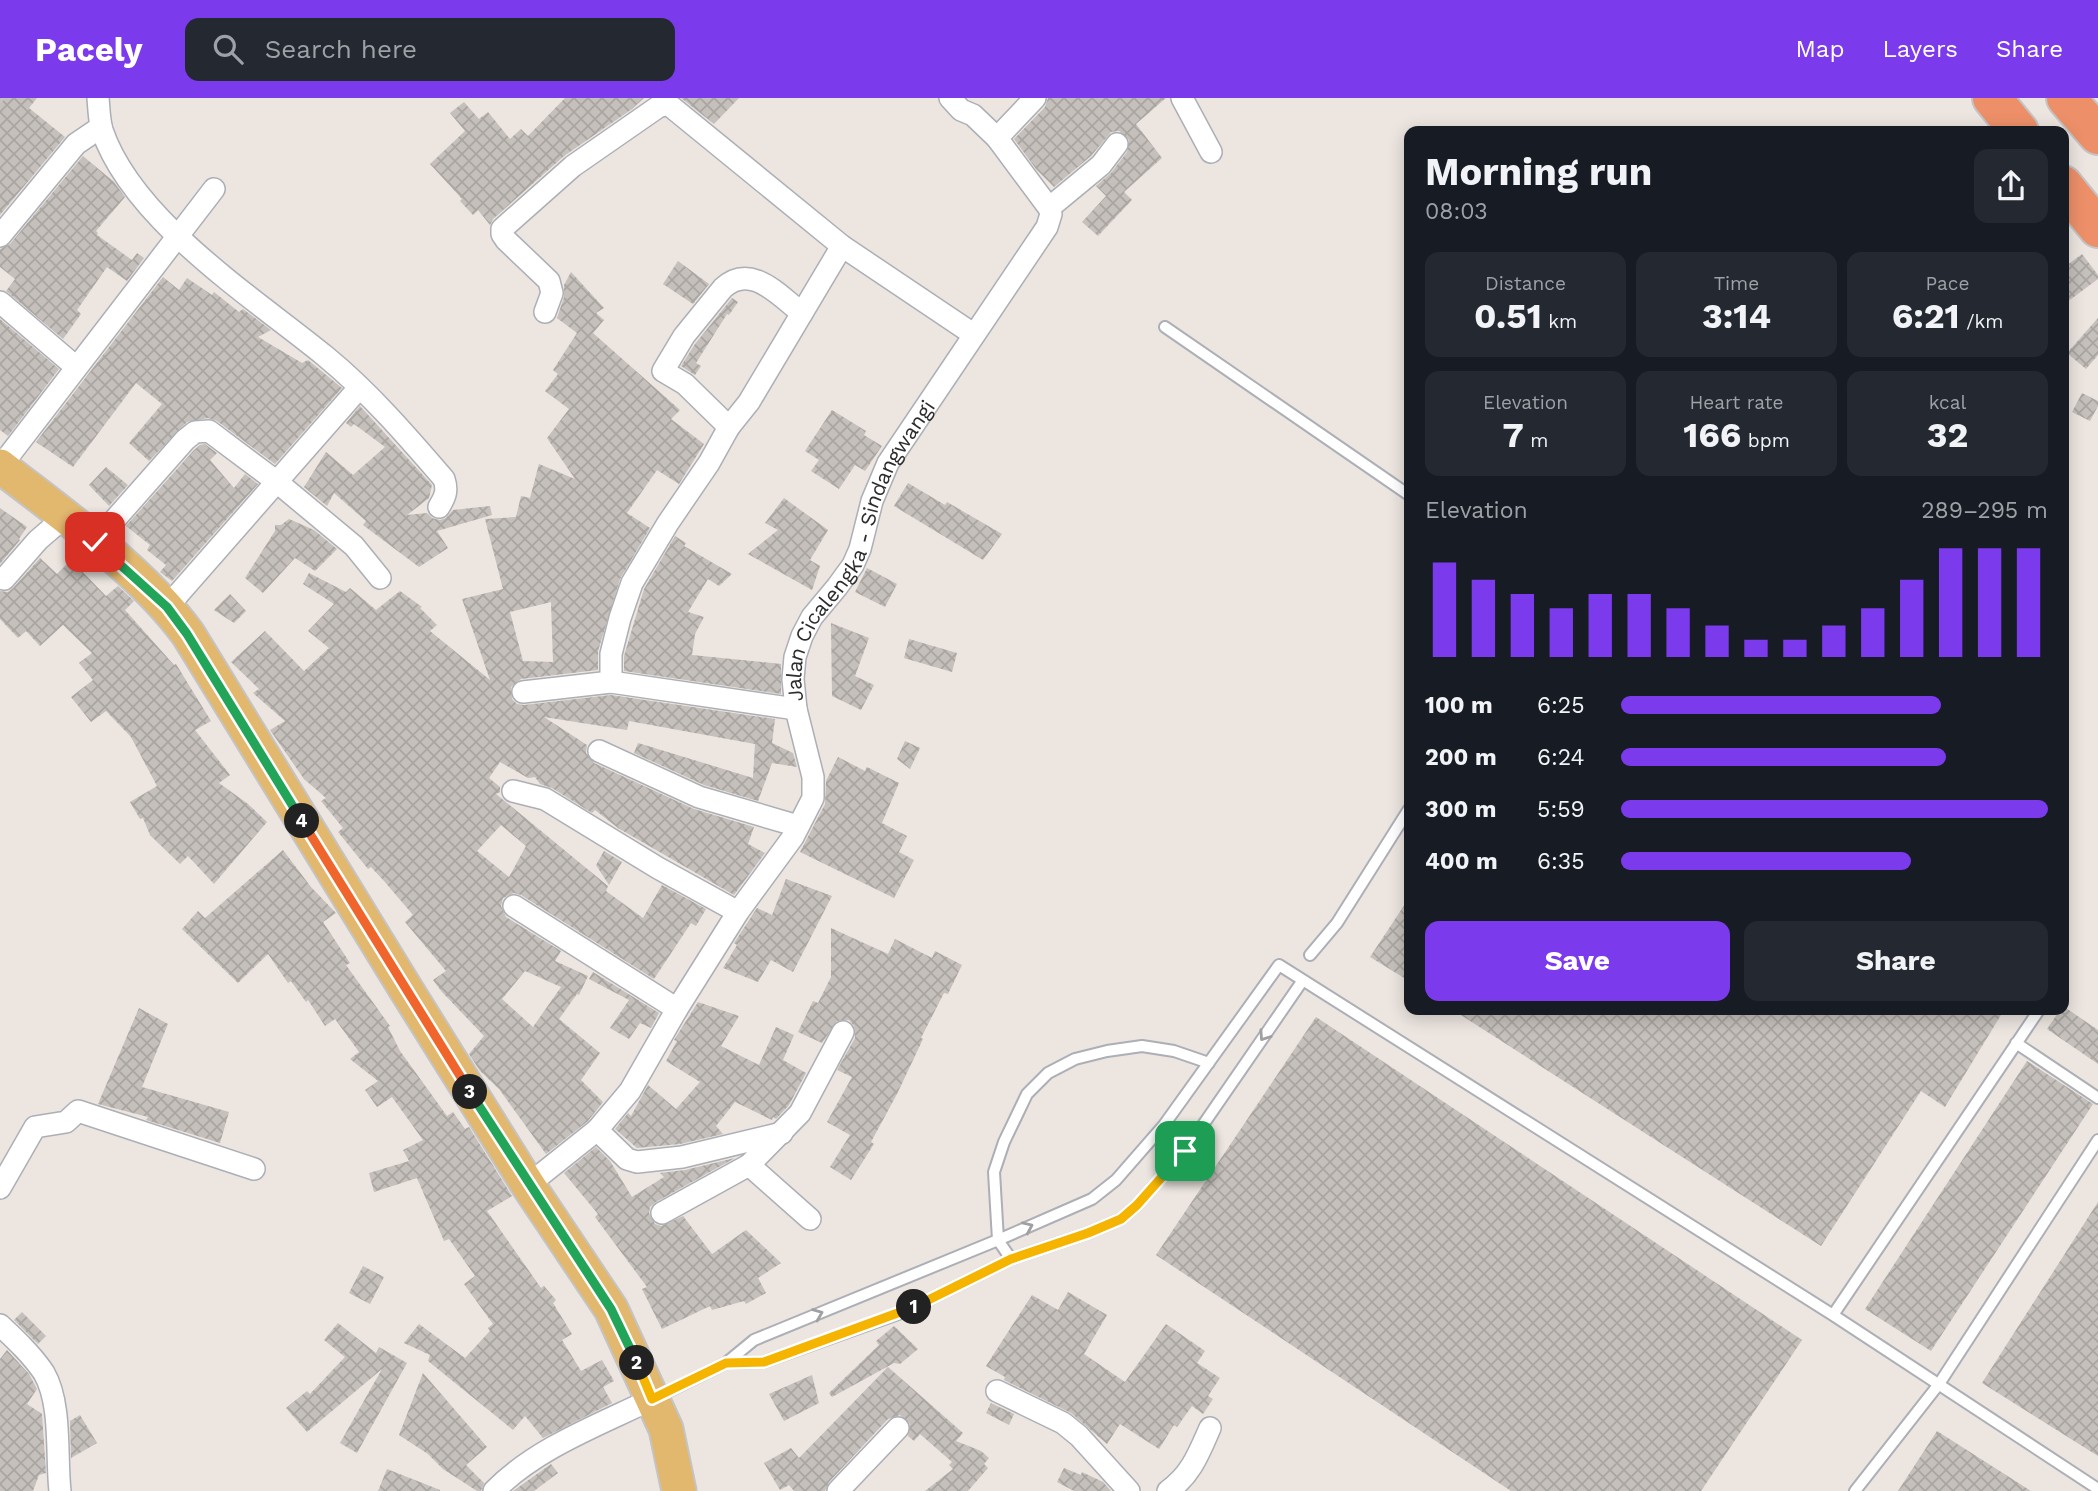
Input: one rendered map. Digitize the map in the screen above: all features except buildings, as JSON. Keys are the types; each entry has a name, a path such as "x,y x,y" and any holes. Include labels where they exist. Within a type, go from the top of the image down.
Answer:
{"highway":[{"path":"1992,98 2015,126"},
{"path":"2066,98 2098,135"},
{"path":"2069,192 2098,228"}],"main road":[{"path":"1,466 66,516 167,607 187,634 528,1185 611,1309 666,1429 680,1491"}],"street":[{"path":"98,98 101,127 134,189 178,236 232,285 326,357 404,432 444,479 445,496 439,507"},
{"path":"950,98 997,138 1049,208 1101,165 1117,144"},
{"path":"997,138 1035,98"},
{"path":"1182,98 1211,152"},
{"path":"545,312 552,293 549,281 506,240 502,229 573,166 664,104 671,105 842,246 973,334"},
{"path":"0,236 76,144 101,127"},
{"path":"1,466 214,189"},
{"name":"Jalan Cicalengka - Sindangwangi","path":"528,1185 597,1129 629,1091 738,912 793,837 813,798 814,789 796,709 793,679 795,657 802,636 812,617 853,565 860,549 872,501 888,463 1047,228 1051,214 1049,208"},
{"path":"611,682 611,654 632,583 729,427 749,402 842,246"},
{"path":"729,427 685,384 663,371 684,336 723,288 730,281 737,279 757,279 802,313"},
{"path":"0,302 76,367"},
{"path":"167,607 359,388"},
{"path":"95,542 185,440 195,432 209,430 354,546 380,578"},
{"path":"4,579 38,540 66,516"},
{"path":"523,692 611,682 796,709"},
{"path":"599,751 699,797 798,826"},
{"path":"513,791 545,799 658,868 738,912"},
{"path":"514,906 677,1009"},
{"path":"662,1213 749,1165 782,1133 800,1113 843,1032"},
{"path":"0,1188 35,1127 66,1122 78,1111 254,1169"},
{"path":"597,1129 627,1159 637,1162 682,1157 782,1133"},
{"path":"749,1165 810,1219"},
{"path":"0,1325 32,1356 52,1391 60,1491"},
{"path":"997,1391 1063,1423 1079,1436 1129,1491"},
{"path":"495,1491 505,1480 541,1455 652,1399"},
{"path":"838,1491 898,1428"},
{"path":"1168,1491 1190,1471 1210,1428"}],"lane":[{"path":"1165,327 1404,492"},
{"path":"1310,955 1337,923 1404,817"},
{"path":"652,1399 726,1363 754,1340 1092,1199 1116,1180 1164,1125 1279,965 1833,1315 2098,1489"},
{"path":"726,1363 764,1362 904,1312 1011,1259 1121,1219 1185,1151 1303,980"},
{"path":"1833,1315 2036,1015"},
{"path":"2016,1043 2098,1098"},
{"path":"1011,1259 998,1240 994,1172 1004,1142 1027,1094 1048,1073 1075,1059 1142,1046 1174,1051 1209,1063"},
{"path":"1855,1491 1939,1384 2098,1140"}],"route":[{"path":"95,542 167,607 187,634 528,1185 611,1309 652,1399 726,1363 764,1362 904,1312 1011,1259 1121,1219 1185,1151"}]}
